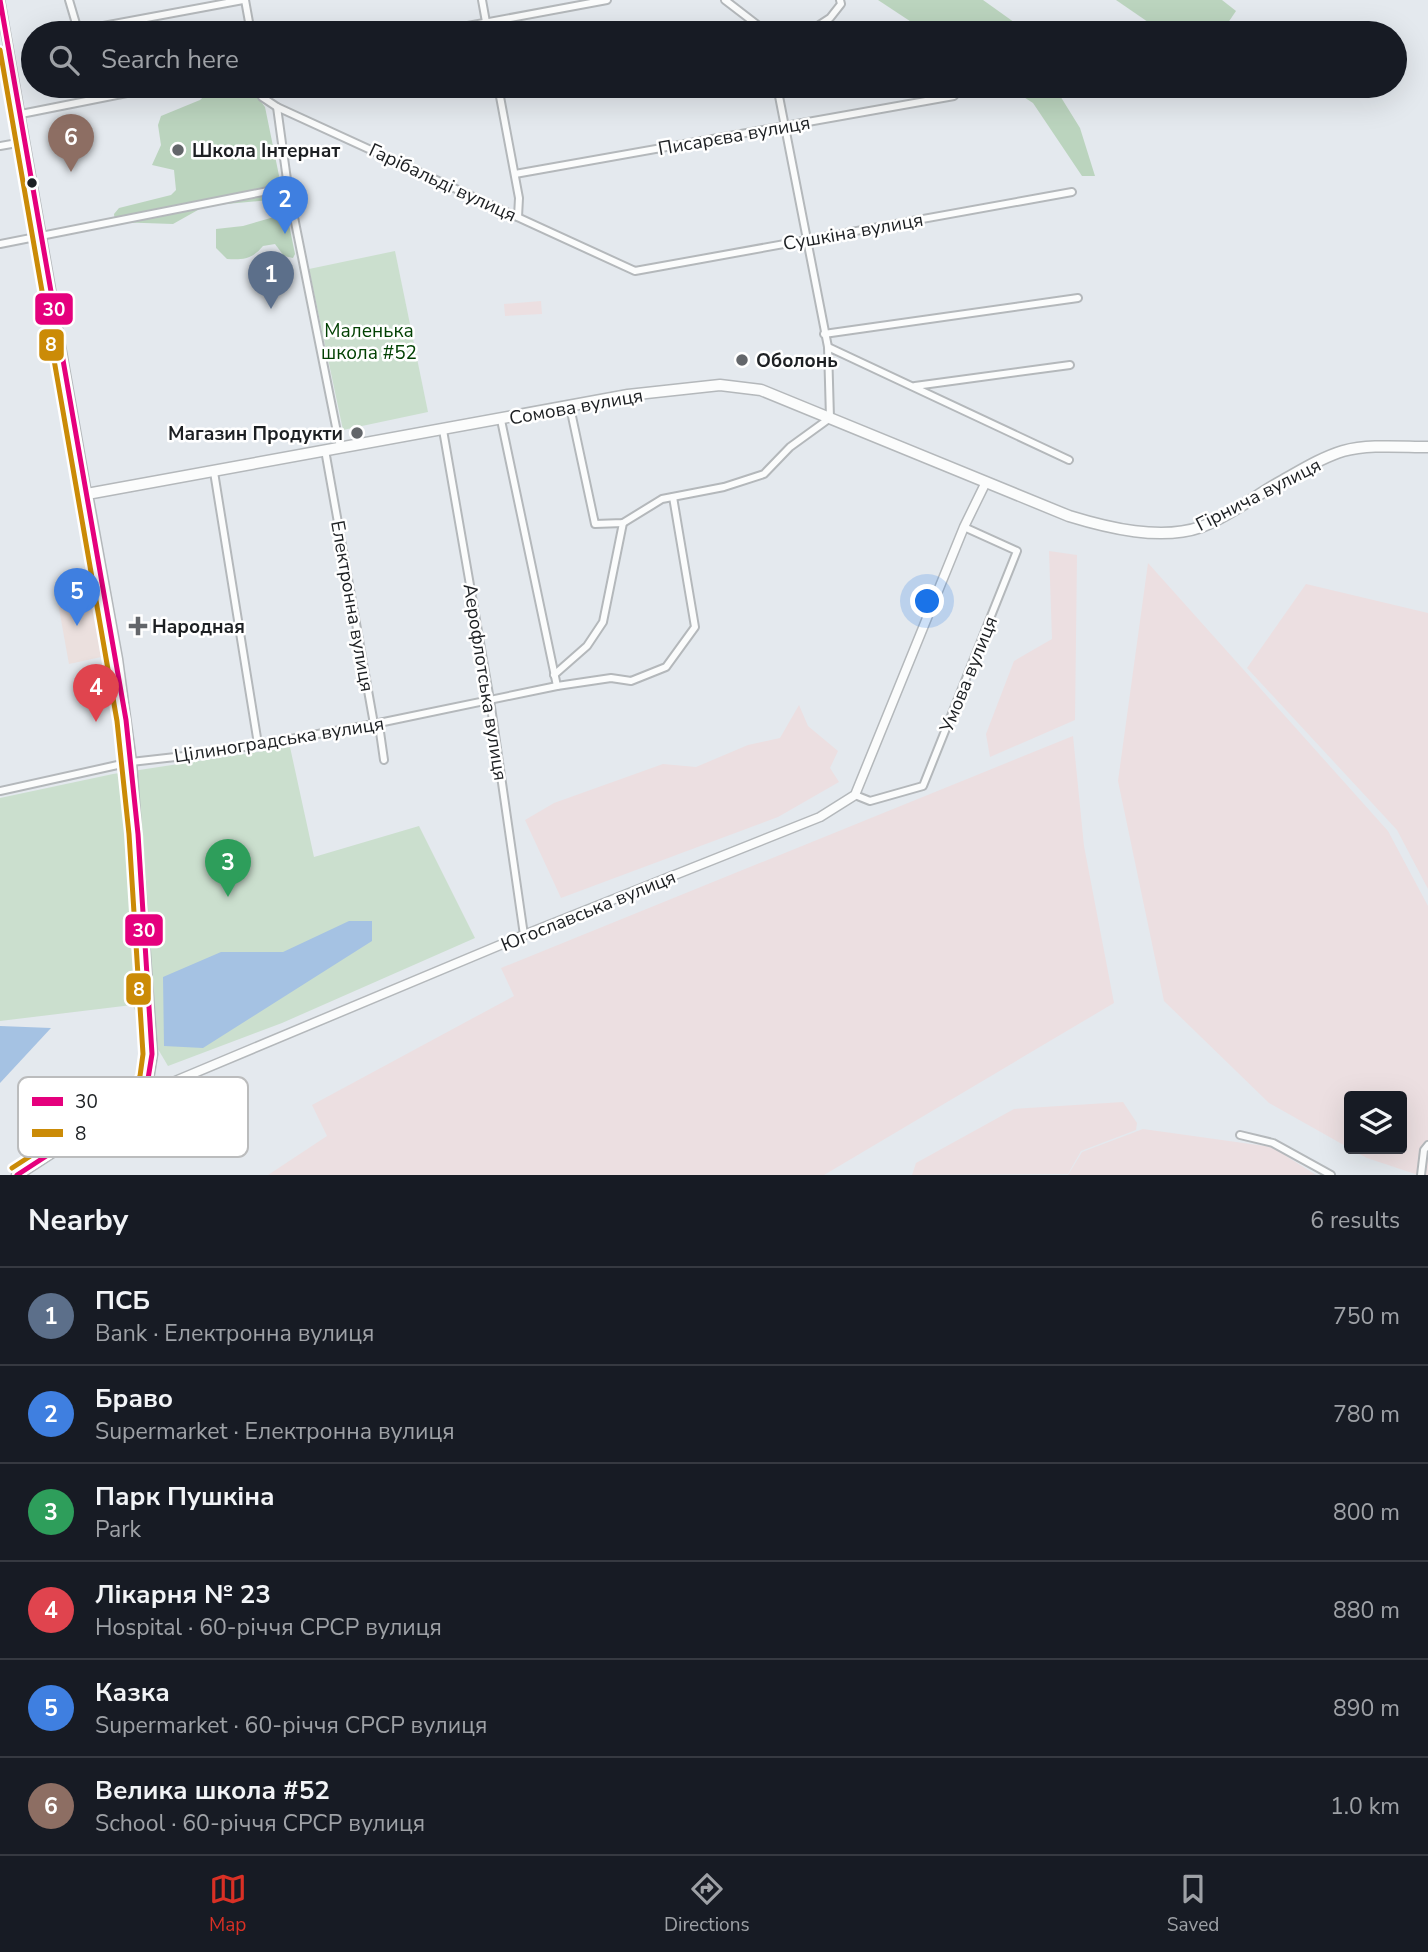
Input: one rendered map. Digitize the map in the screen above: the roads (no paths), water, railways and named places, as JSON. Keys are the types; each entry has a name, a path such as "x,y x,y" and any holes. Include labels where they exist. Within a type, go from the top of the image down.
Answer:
{"main road":[{"name":"Сомова вулиця","path":"87,494 628,395 720,384 761,390 1049,508"},
{"name":"Гірнича вулиця","path":"1049,508 1098,524 1178,532 1202,526 1310,465 1343,451 1373,447 1428,447"},
{"path":"87,494 117,659 131,762 152,1055 148,1077"},
{"name":"Югославська вулиця","path":"17,1175 45,1157"}],"street":[{"path":"0,0 87,494"},
{"path":"69,0 75,21"},
{"path":"130,21 244,0 248,21"},
{"path":"482,0 486,21"},
{"path":"497,21 607,0"},
{"path":"725,0 752,21"},
{"path":"825,21 841,4 840,0"},
{"path":"21,114 102,98"},
{"name":"Гарібальді вулиця","path":"264,98 277,107 635,271"},
{"path":"500,98 519,198 518,217"},
{"path":"570,407 595,524 623,523 662,499 724,487 764,474 790,447 830,418 828,348 779,98"},
{"name":"Писарєва вулиця","path":"515,174 943,98"},
{"path":"277,107 288,187 340,447"},
{"path":"0,146 23,142"},
{"path":"0,244 288,187"},
{"name":"Сушкіна вулиця","path":"635,271 1072,192"},
{"path":"824,334 1078,298"},
{"path":"828,348 1069,460"},
{"path":"913,386 1070,365"},
{"path":"501,420 557,687"},
{"name":"Аерофлотська вулиця","path":"443,430 490,701 524,935"},
{"name":"Електронна вулиця","path":"325,450 374,724 380,732 384,760"},
{"path":"214,472 258,744"},
{"path":"856,795 964,527 986,482"},
{"name":"Цілиноградська вулиця","path":"0,791 131,762 374,724 557,687 611,678 631,681 663,669 694,630 673,497"},
{"path":"554,675 587,646 603,622 623,523"},
{"name":"Умова вулиця","path":"856,795 870,801 923,786 1017,551 964,527"},
{"name":"Югославська вулиця","path":"185,1077 524,935 820,817 856,795"},
{"path":"1240,1135 1273,1143 1331,1175"},
{"path":"1421,1175 1424,1150 1428,1145"}],"water":[{"path":"349,921 372,921 372,941 203,1048 164,1046 163,977 221,952 283,952"},
{"path":"0,1026 51,1028 0,1083"}],"place":[{"name":"Школа Інтернат","path":"178,150"},
{"name":"Велика школа #52","path":"71,172"},
{"name":"Браво","path":"285,234"},
{"name":"ПСБ","path":"271,309"},
{"name":"Оболонь","path":"742,360"},
{"name":"Магазин Продукти","path":"357,433"},
{"name":"Казка","path":"77,626"},
{"name":"Народная","path":"138,626"},
{"name":"Лікарня № 23","path":"96,722"},
{"name":"Парк Пушкіна","path":"228,897"}],"park label":[{"name":"Маленька школа #52","path":"369,341"}]}
